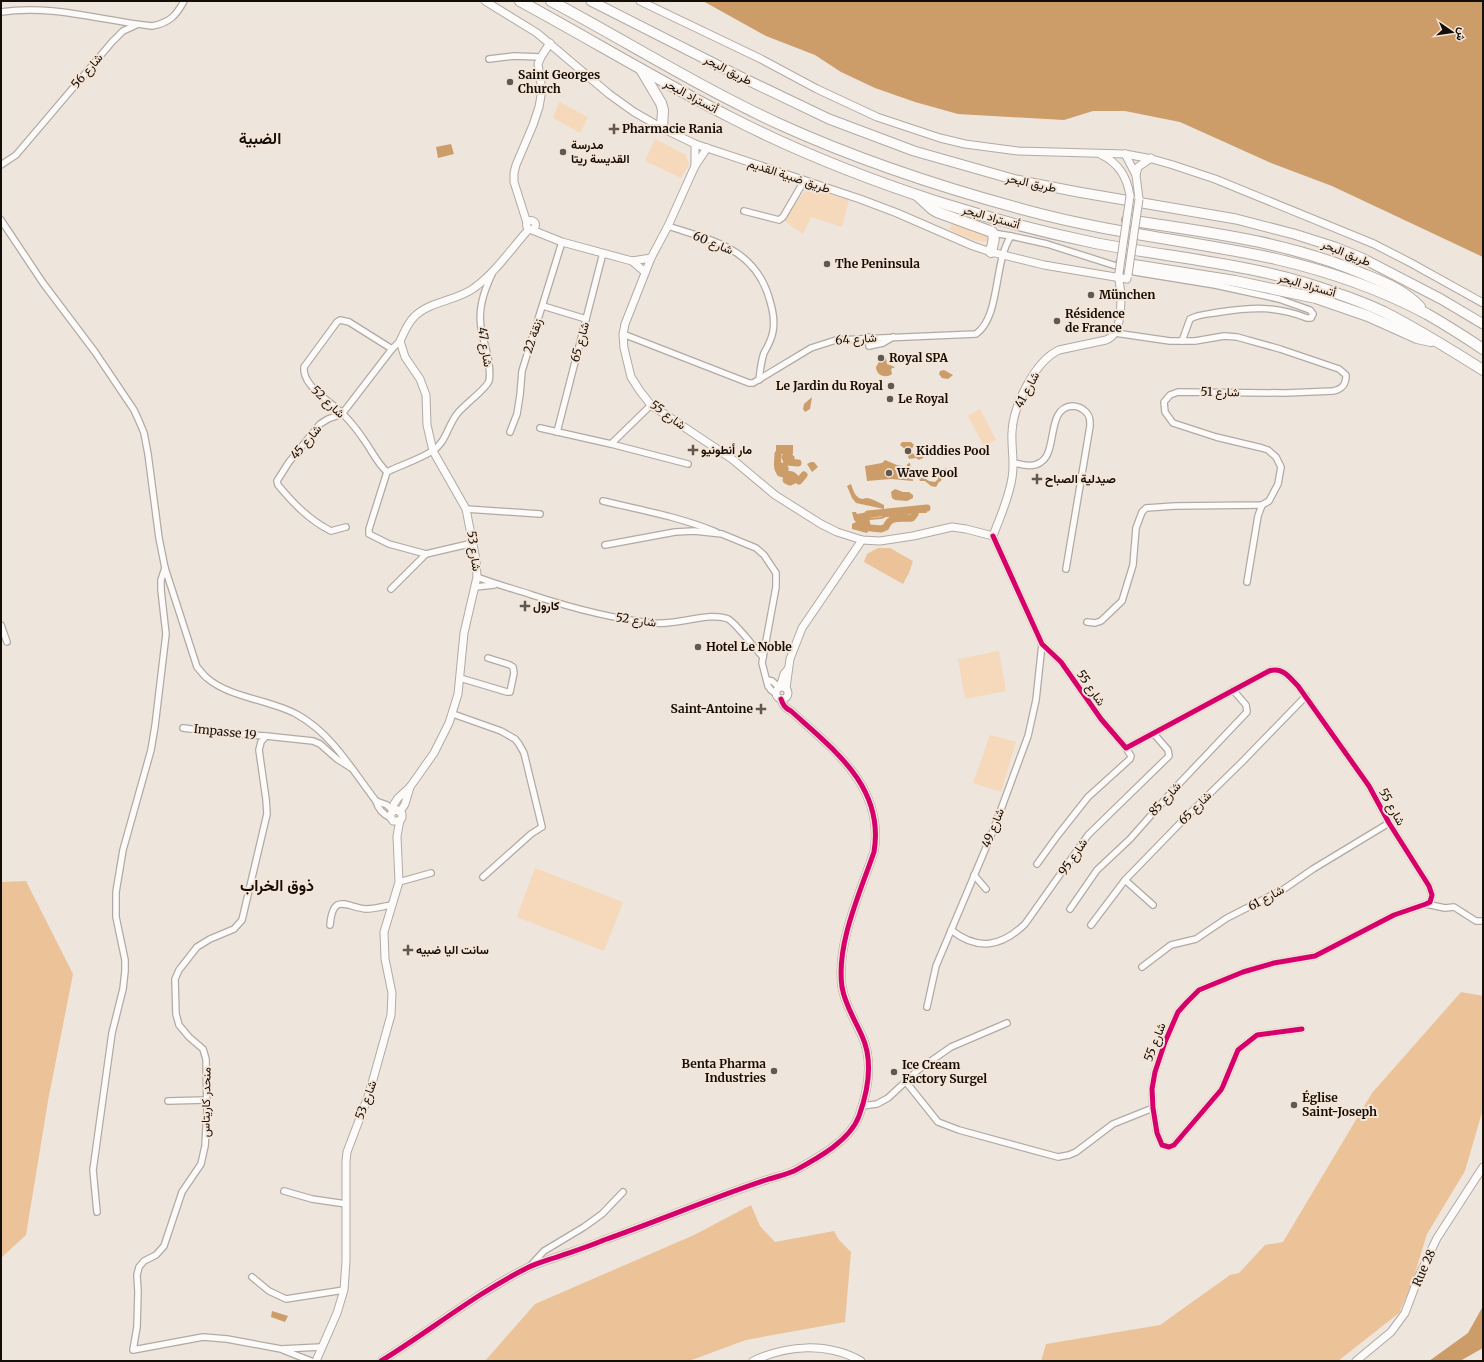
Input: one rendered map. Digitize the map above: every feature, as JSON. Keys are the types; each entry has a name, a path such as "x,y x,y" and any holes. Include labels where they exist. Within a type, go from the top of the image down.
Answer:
{"highway":[{"name":"أتستراد البحر","path":"520,1 731,118 767,135 869,178 917,195 1028,227 1094,243 1251,270 1292,279 1328,290 1364,303 1383,312 1439,342 1483,370"},
{"name":"أتستراد البحر","path":"551,1 673,70 776,122 880,164 948,188 1031,212 1083,224 1277,259 1339,277 1386,294 1428,315 1483,349"},
{"name":"طريق البحر","path":"591,1 737,75 829,119 914,151 1016,180 1236,219 1294,234 1335,247 1362,258 1421,288 1483,324"},
{"path":"641,69 661,103 663,110 662,128"},
{"path":"917,195 932,209 993,233 994,239 991,252"},
{"path":"1131,221 1256,241 1286,248 1352,269 1396,288 1415,302 1428,315"},
{"path":"1124,272 1235,281 1316,298 1368,316 1417,338 1439,342"}],"street":[{"path":"1,12 22,10 61,12 136,25 152,26 164,24 174,17 184,1"},
{"name":"طريق ضبية القديم","path":"485,1 520,22 550,43 609,94 634,112 695,144 874,204 973,246 991,252 1044,265 1124,272"},
{"name":"طريق البحر","path":"640,1 761,59 817,89 877,117 910,129 940,138 998,149 1018,151 1125,154 1151,158 1215,179 1374,244 1412,263 1483,303"},
{"name":"شارع 56","path":"1,165 16,155 112,42 123,31 136,25"},
{"path":"550,43 538,64 542,90 539,107 514,173 514,182 522,210 531,226 562,242 632,261 652,258"},
{"path":"489,59 514,56 541,57"},
{"name":"شارع 55","path":"695,144 695,166"},
{"name":"شارع 55","path":"707,148 695,166 645,272 630,308 623,334 624,348 631,377 640,391 651,404 732,459 757,481 786,502 837,532 862,540 880,540 913,536 952,527 966,528 994,536"},
{"path":"1098,153 1117,165 1124,174 1130,196 1131,221 1121,294 1120,317 1115,333"},
{"path":"1125,154 1136,176 1139,199 1131,221"},
{"path":"1136,176 1138,167 1151,158"},
{"path":"744,211 779,220 783,217 804,181"},
{"path":"1,220 43,284 95,352 134,410 139,421 144,433 148,454 159,538 165,568 197,667 206,678 214,684 297,715 324,734 376,801 379,810 386,816 394,814 387,805 376,801"},
{"path":"400,341 408,324 419,313 436,304 465,294 492,274 531,226"},
{"name":"شارع 60","path":"668,226 733,249 757,272 767,289 774,318 772,336 764,354 759,380"},
{"path":"993,233 1011,236 1083,255 1129,271 1215,285 1279,299 1310,310 1313,314 1311,318 1307,318 1272,308 1258,308 1200,315 1190,319 1182,342"},
{"path":"1002,255 1011,236"},
{"name":"زنقة 22","path":"510,432 517,414 522,371 562,242"},
{"name":"شارع 65","path":"557,432 603,253"},
{"name":"شارع 64","path":"759,380 796,357 826,342 847,338 976,334 982,330 992,307 1002,255"},
{"path":"632,261 645,272"},
{"name":"شارع 47","path":"434,450 443,441 456,415 465,404 485,387 489,380 488,352 482,331 480,314 483,295 492,274"},
{"path":"543,306 586,319"},
{"name":"شارع 52","path":"387,472 380,465 364,440 342,414 308,384 303,372 304,367 340,320 349,322 392,349"},
{"name":"شارع 51","path":"1115,333 1158,340 1182,342 1224,336 1237,337 1280,349 1339,369 1346,375 1344,386 1333,391 1285,393 1178,392 1170,395 1164,402 1165,412 1173,423 1216,437 1262,448 1268,450 1276,457 1281,467 1278,484 1269,501 1262,504"},
{"name":"شارع 41","path":"994,536 1011,486 1014,462 1012,438 1015,413 1022,394 1040,365 1052,353 1059,350 1106,340 1112,337 1115,333"},
{"path":"623,334 749,383 759,380"},
{"name":"شارع 45","path":"346,527 331,531 323,527 295,504 278,486 277,482 289,462 320,424 328,419 342,414 392,349 400,341"},
{"name":"شارع 53","path":"397,836 393,828 394,804 410,787 442,740 453,714 458,694 464,633 476,587 477,577 473,543 466,509 434,450 427,425 426,395 420,379 406,357 400,341"},
{"path":"611,444 651,404"},
{"path":"1014,462 1029,466 1042,462 1046,457 1056,419 1059,413 1064,409 1070,406 1076,406 1087,413 1090,419 1090,426 1066,569"},
{"path":"540,428 611,444 688,464"},
{"path":"434,450 387,472 369,529 369,534 389,544 426,554 473,543"},
{"path":"381,1361 481,1294 529,1267 752,1184 792,1172 829,1150 847,1136 853,1129 862,1106 869,1072 868,1056 863,1037 846,1001 842,988 841,969 845,938 874,852 876,839 875,827 868,797 860,780 830,746 782,704 783,699 788,694 772,681 767,680 763,669 762,657 776,588 776,574 764,555 756,548 694,523 603,501"},
{"path":"1087,622 1095,623 1101,621 1122,601 1133,564 1136,528 1140,515 1146,508 1262,504 1258,516 1247,582"},
{"path":"466,509 540,514"},
{"path":"606,545 681,531 722,534"},
{"path":"994,536 1042,644"},
{"path":"783,699 777,697 781,680 788,669 793,648 802,628 862,540"},
{"path":"391,588 426,554"},
{"path":"97,1212 93,1170 112,1033 123,989 126,965 116,917 116,892 123,850 151,750 155,726 166,634 161,590 161,580 165,568"},
{"name":"شارع 52","path":"477,577 496,585 581,610 654,624 677,623 699,618 720,617 731,621 762,657"},
{"name":"شارع 52","path":"476,587 496,585"},
{"path":"1,625 7,642"},
{"name":"شارع 55","path":"1042,644 1061,662 1100,719 1126,748 1269,671 1277,669 1283,671 1306,696 1369,786 1389,823 1429,886 1432,897 1430,902 1394,915 1315,956 1274,963 1243,972 1199,990 1178,1012 1164,1042 1154,1072 1152,1089 1153,1108 1157,1133 1161,1143 1167,1147 1172,1146 1223,1086 1238,1050 1245,1044 1257,1035 1302,1030"},
{"name":"شارع 49","path":"927,1007 936,966 993,831 1028,736 1036,700 1042,644"},
{"path":"460,678 510,692 514,673 513,667 488,658"},
{"name":"شارع 85","path":"1070,909 1097,870 1130,839 1176,787 1246,714 1248,709 1246,705 1233,690"},
{"name":"شارع 65","path":"1092,925 1125,880 1306,696"},
{"path":"453,714 501,731 519,744 526,760 542,827 531,834 483,877"},
{"name":"Impasse 19","path":"183,728 231,734 266,736"},
{"name":"شارع 95","path":"951,930 961,938 976,944 988,944 998,942 1010,936 1025,924 1088,835 1169,756 1168,750 1154,734"},
{"path":"266,736 320,744 336,759 351,768"},
{"name":"منحدر كاريتاس","path":"266,736 261,742 259,750 267,814 242,920 234,929 210,939 197,947 174,979 176,1014 179,1025 203,1049 205,1054 207,1126 203,1158 182,1192 164,1246 156,1255 142,1263 137,1275 138,1317 133,1350 203,1337 227,1339 281,1349"},
{"path":"1037,864 1088,797 1130,760 1130,754 1126,748"},
{"name":"شارع 53","path":"394,814 405,804 410,787"},
{"path":"387,805 398,798"},
{"name":"شارع 53","path":"316,1361 337,1313 344,1290 346,1261 347,1152 369,1094 391,1015 392,993 383,943 385,927 398,882 397,836 400,820 397,822 394,814"},
{"name":"شارع 61","path":"1142,967 1170,945 1196,940 1227,918 1284,889 1389,823"},
{"path":"398,882 432,873"},
{"path":"974,875 986,889"},
{"path":"1125,880 1153,905"},
{"path":"330,925 333,910 335,906 339,904 345,903 368,909 392,904"},
{"path":"1426,904 1445,908 1454,907 1476,921 1483,921"},
{"path":"862,1106 877,1104 883,1101 918,1070 951,1047 1007,1023"},
{"path":"906,1082 938,1122 959,1130 1058,1158 1076,1152 1113,1124 1153,1108"},
{"path":"168,1101 207,1100"},
{"name":"Rue 28","path":"1356,1361 1391,1332 1405,1313 1419,1276 1438,1238 1483,1167"},
{"path":"284,1191 312,1200 346,1204"},
{"path":"529,1267 544,1251 584,1227 602,1214 623,1192"},
{"path":"252,1277 269,1291 286,1299 344,1290"},
{"path":"281,1349 321,1347"},
{"path":"754,1361 776,1351 818,1347 840,1352 861,1361"},
{"path":"281,1349 311,1361"}],"shaded area":[{"path":"703,1 1483,1 1483,257 1332,186 1271,163 1180,122 1125,111 1093,111 1064,120 958,114 915,102 875,88 841,72 815,55 766,36"},
{"path":"559,102 588,117 580,133 553,118"},
{"path":"655,139 686,155 689,164 681,178 645,161"},
{"path":"451,144 454,154 438,158 436,147"},
{"path":"807,188 849,200 842,227 811,217 803,234 784,220"},
{"path":"952,223 983,234 988,237 988,241 973,240 958,234 949,229"},
{"path":"886,358 887,364 895,367 891,369 892,374 884,376 879,374 876,367 880,360"},
{"path":"944,370 953,375 948,379 942,378 939,374 940,371"},
{"path":"812,397 810,409 805,412 803,409 804,404"},
{"path":"980,409 996,440 984,446 968,416"},
{"name":"Kiddies Pool","path":"902,442 911,442 914,445 910,452 915,455 922,451 925,454 923,458 919,460 916,458 909,459 906,450 900,445"},
{"path":"776,445 793,445 793,454 776,454"},
{"name":"Wave Pool","path":"885,460 907,467 907,464 910,463 913,481 891,479 867,481 865,466 882,463"},
{"path":"814,462 818,467 812,472 807,464"},
{"path":"946,468 948,471 943,474 941,481 936,487 931,486 925,481 920,481 919,478 923,477 929,481 935,482 938,479 940,472"},
{"path":"851,484 855,493 860,499 868,498 884,505 884,509 856,503 847,486"},
{"path":"895,489 903,492 909,492 913,495 913,498 907,501 895,500 892,498 891,492"},
{"path":"852,512 856,512 857,514 868,512 871,528 867,533 852,529 852,524 856,522"},
{"path":"878,548 890,548 913,561 903,584 864,562 867,554"},
{"path":"999,651 1006,691 965,699 958,659"},
{"path":"990,735 1016,742 1001,792 973,783"},
{"path":"535,868 623,902 604,951 517,917"},
{"path":"26,881 73,974 48,1101 26,1235 1,1258 1,882"},
{"path":"1461,992 1483,996 1483,1109 1465,1171 1427,1234 1411,1286 1399,1313 1338,1361 1041,1361 1046,1344 1160,1325 1230,1275 1239,1273 1265,1245 1283,1242 1372,1093"},
{"path":"751,1205 760,1226 775,1242 834,1231 839,1240 851,1252 845,1322 746,1340 689,1361 485,1361 535,1304 694,1235"},
{"path":"1483,1306 1483,1348 1460,1361 1429,1361 1468,1333"},
{"path":"272,1311 288,1316 285,1322 271,1317"}],"waterway":[{"path":"778,454 778,469 782,473 785,471 785,468 783,466 779,467 778,469 780,473 782,473 783,474 786,474 788,475 789,475 792,476 794,479 790,481 787,479 788,475 789,475 790,475 792,475 795,478 794,480 790,482 786,480 787,475 789,475 792,475 799,481 804,475"},
{"path":"791,458 787,455 785,457 787,462 798,463"},
{"path":"868,514 927,508"},
{"path":"869,517 880,515 890,516 909,512"},
{"path":"869,519 881,518 890,514 904,515 913,512 926,512"},
{"path":"871,528 881,529 886,527 893,519 912,518 915,514"}],"cycle path":[{"path":"993,536 1042,644 1061,662 1101,719 1126,748 1269,671 1278,670 1289,676 1298,686 1369,786 1389,823 1429,886 1432,895 1430,902 1394,915 1315,956 1274,963 1243,972 1199,990 1178,1012 1165,1042 1155,1072 1152,1089 1153,1108 1157,1133 1162,1145 1169,1147 1174,1145 1221,1090 1238,1050 1257,1035 1302,1029"},
{"path":"381,1361 489,1289 527,1268 726,1194 794,1171 831,1148 855,1125 865,1097 869,1066 866,1046 845,1000 841,971 842,954 850,919 874,852 875,829 872,808 864,789 839,755 783,705 781,699"}],"place":[{"name":"Saint Georges Church","path":"510,82"},
{"name":"Pharmacie Rania","path":"614,129"},
{"name":"مدرسة القديسة ريتا","path":"563,152"},
{"name":"The Peninsula","path":"827,264"},
{"name":"München","path":"1091,295"},
{"name":"Résidence de France","path":"1057,321"},
{"name":"Royal SPA","path":"881,358"},
{"name":"Le Jardin du Royal","path":"891,386"},
{"name":"Le Royal","path":"890,399"},
{"name":"مار أنطونيو","path":"693,450"},
{"name":"Kiddies Pool","path":"908,451"},
{"name":"Wave Pool","path":"889,473"},
{"name":"صيدلية الصباح","path":"1037,479"},
{"name":"كارول","path":"525,606"},
{"name":"Hotel Le Noble","path":"698,647"},
{"name":"Saint-Antoine","path":"761,709"},
{"name":"سانت اليا ضبيه","path":"408,950"},
{"name":"Benta Pharma Industries","path":"774,1071"},
{"name":"Ice Cream Factory Surgel","path":"894,1072"},
{"name":"Église Saint-Joseph","path":"1294,1105"}],"district":[{"name":"الضبية","path":"260,138"},
{"name":"ذوق الخراب","path":"277,885"}]}
